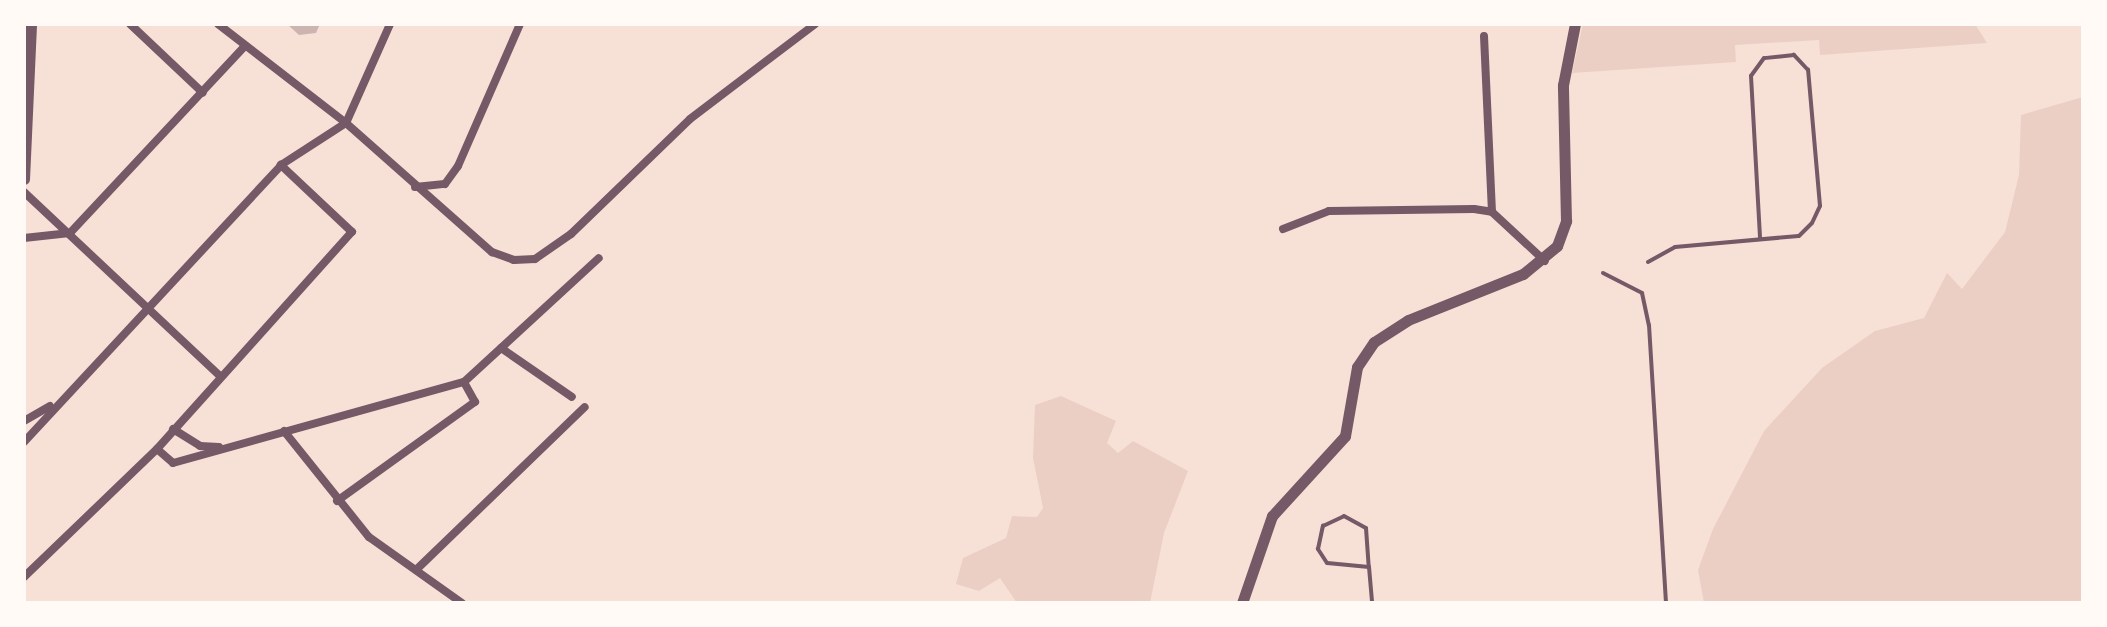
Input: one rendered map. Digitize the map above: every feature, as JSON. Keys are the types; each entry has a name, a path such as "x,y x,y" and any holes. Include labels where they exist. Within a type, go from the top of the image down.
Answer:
{"street":[{"path":"24,179 31,24"},
{"path":"130,24 203,93"},
{"path":"218,24 346,123 413,186 492,252 535,259 690,119 815,24"},
{"path":"24,442 281,165 346,123 390,24"},
{"path":"413,186 445,184 458,166 520,24"},
{"path":"1242,603 1272,516 1345,436 1357,367 1374,342 1545,261 1566,221 1563,85 1575,24"},
{"path":"1484,36 1492,212"},
{"path":"24,238 70,233 245,46"},
{"path":"24,577 157,449 352,232 281,165"},
{"path":"24,192 220,376"},
{"path":"1283,229 1329,211 1492,212 1545,261"},
{"path":"157,449 173,463 464,382 599,258"},
{"path":"501,348 572,397"},
{"path":"337,501 475,402 464,382"},
{"path":"24,421 64,397"},
{"path":"417,569 585,407"},
{"path":"173,429 200,446 227,447"},
{"path":"284,431 337,501 369,537 462,603"},
{"path":"24,568 34,567"}],"lane":[{"path":"1648,262 1675,247 1799,236 1820,206 1808,70 1794,55 1764,58 1751,76 1760,239"},
{"path":"1603,273 1642,293 1649,325 1666,603"},
{"path":"1369,567 1327,563 1318,549 1323,526 1344,516 1357,520 1366,528 1372,603"}],"shaded area":[{"path":"1583,24 1975,24 1987,43 1820,55 1819,40 1735,45 1736,62 1572,73"},
{"path":"2083,97 2083,603 1704,603 1698,570 1713,529 1764,431 1822,368 1875,331 1924,318 1947,273 1962,289 2005,232 2019,175 2021,115"},
{"path":"1061,396 1116,421 1107,443 1118,453 1133,441 1188,471 1164,533 1150,603 1017,603 1000,578 979,591 956,584 963,558 1006,538 1012,516 1037,517 1043,508 1033,458 1035,405"}],"building":[{"path":"287,24 320,24 316,33 299,35"}]}
